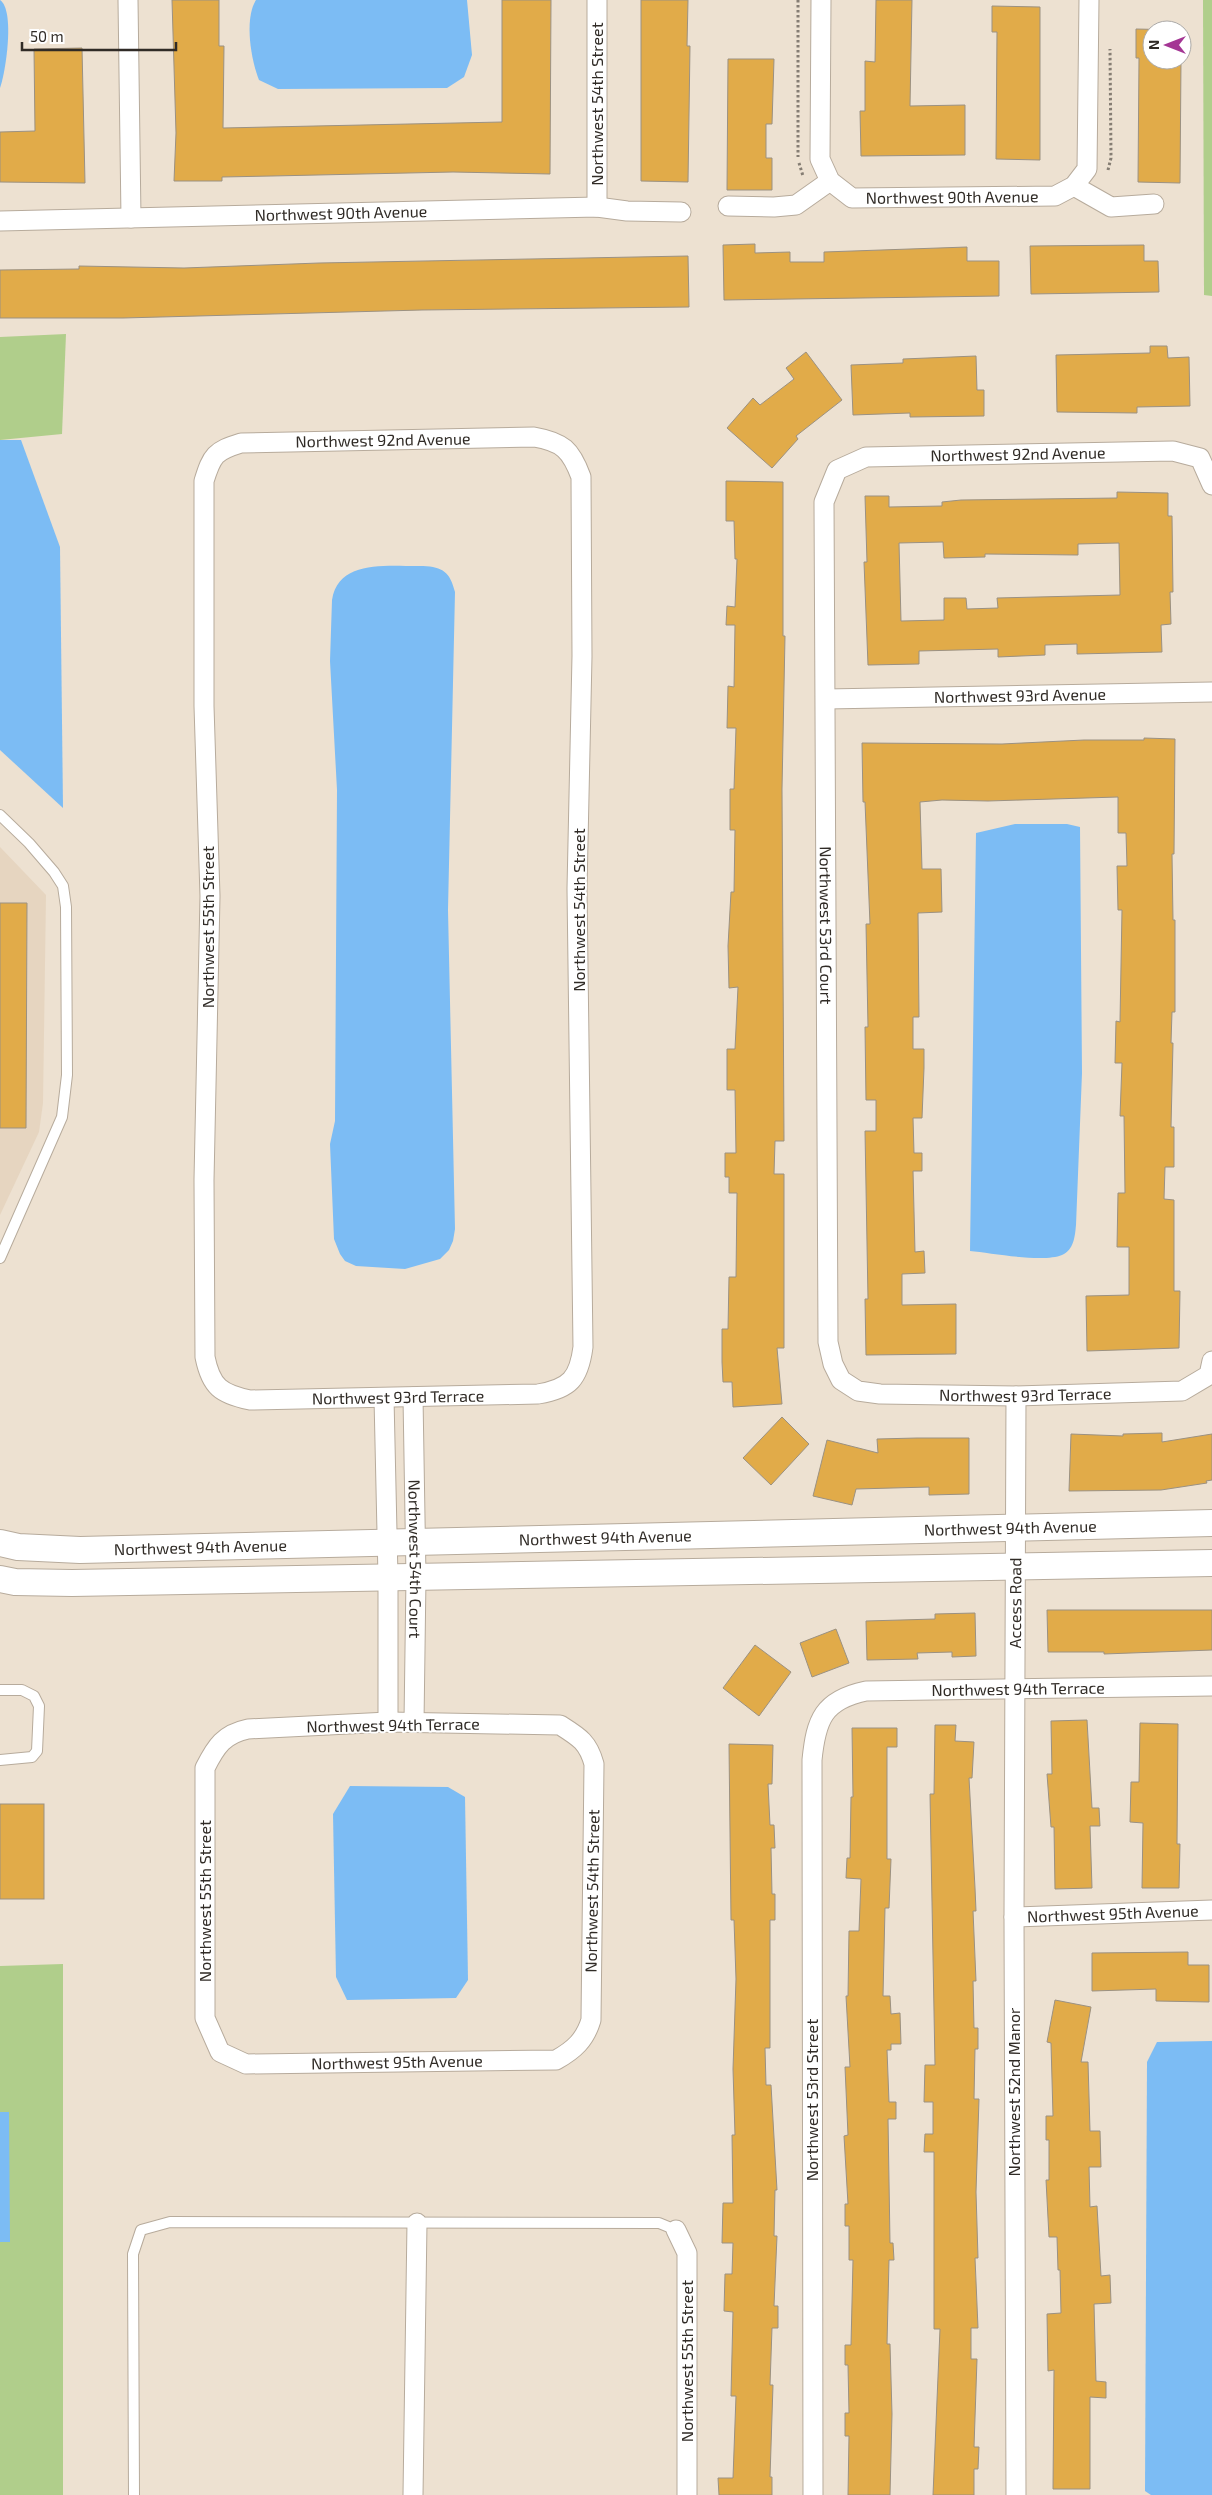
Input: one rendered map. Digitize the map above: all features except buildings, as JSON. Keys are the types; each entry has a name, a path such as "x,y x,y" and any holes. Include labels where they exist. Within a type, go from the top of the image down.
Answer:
{"street":[{"path":"128,0 131,218"},
{"name":"Northwest 54th Street","path":"596,0 597,207"},
{"path":"728,206 774,207 796,205 830,181 820,159 821,0"},
{"path":"1088,0 1087,169 1074,186 1111,207 1154,204"},
{"name":"Northwest 90th Avenue","path":"830,181 852,198 1055,196 1074,186"},
{"name":"Northwest 90th Avenue","path":"0,221 597,207 627,211 681,212"},
{"name":"Northwest 92nd Avenue","path":"210,463 220,450 241,443 534,437 549,440 563,446"},
{"name":"Northwest 54th Street","path":"563,446 574,457 581,477 582,656 577,889 583,1347 581,1363 574,1378"},
{"name":"Northwest 92nd Avenue","path":"837,470 866,457 1173,451 1200,458 1212,485"},
{"name":"Northwest 55th Street","path":"210,463 204,481 204,706 210,896 204,1180 205,1358 209,1375 219,1389"},
{"name":"Northwest 53rd Court","path":"837,470 824,502 828,1342 833,1364 841,1380"},
{"name":"Northwest 93rd Avenue","path":"826,699 1212,692"},
{"name":"Northwest 93rd Terrace","path":"841,1380 858,1391 880,1394 1016,1396 1182,1391 1210,1368"},
{"name":"Northwest 93rd Terrace","path":"219,1389 232,1396 250,1400 538,1394 564,1386 574,1378"},
{"name":"Access Road","path":"1014,1688 1017,1566 1016,1396"},
{"name":"Northwest 54th Court","path":"413,1397 416,1543 414,1722"},
{"name":"Northwest 54th Court","path":"384,1398 388,1577 388,1722"},
{"name":"Northwest 94th Avenue","path":"0,1543 18,1547 80,1550 387,1544 1016,1526 1212,1523"},
{"name":"Northwest 94th Avenue","path":"0,1579 15,1582 72,1583 1212,1562"},
{"name":"Northwest 94th Terrace","path":"827,1708 847,1695 866,1691 1212,1686"},
{"name":"Northwest 52nd Manor","path":"1014,1688 1016,2495"},
{"name":"Northwest 53rd Street","path":"813,2495 812,1760 815,1732 827,1708"},
{"name":"Northwest 94th Terrace","path":"215,1748 233,1732 248,1729 388,1722 560,1725 574,1734"},
{"name":"Northwest 54th Street","path":"574,1734 589,1747 594,1764 591,2020 587,2033 574,2049"},
{"name":"Northwest 55th Street","path":"215,1748 205,1768 205,2018 220,2052"},
{"name":"Northwest 95th Avenue","path":"1014,1917 1212,1910"},
{"name":"Northwest 95th Avenue","path":"220,2052 246,2064 556,2060 574,2049"},
{"path":"413,2495 417,2223"},
{"name":"Northwest 55th Street","path":"676,2230 687,2253 687,2495"}],"lane":[{"path":"0,815 29,843 63,886 66,907 67,1075 62,1117 0,1258"},
{"path":"0,1690 22,1690 34,1696 40,1706 38,1751 32,1757 22,1760 0,1760"},
{"path":"134,2495 133,2254 141,2230 170,2222 660,2223 676,2230"}],"shaded area":[{"path":"0,847 46,895 43,1103 39,1132 0,1215"}],"green space":[{"path":"1203,0 1212,0 1212,296 1204,295"},
{"path":"66,334 62,434 0,440 0,337"},
{"path":"63,1964 63,2495 0,2495 0,1966"}],"water":[{"path":"0,0 5,6 7,16 8,41 5,68 0,88"},
{"path":"256,0 467,0 472,55 464,77 447,88 278,89 259,80 253,62 250,18"},
{"path":"0,440 21,440 60,547 63,808 0,750"},
{"path":"382,566 423,566 441,569 445,572 451,580 455,592 448,910 455,1229 449,1250 440,1259 405,1269 356,1266 345,1261 334,1239 330,1144 335,1121 337,790 330,661 332,600 337,587 345,577 355,571"},
{"path":"1015,824 1067,824 1080,827 1082,1073 1076,1225 1073,1242 1066,1253 1043,1258 970,1251 976,833"},
{"path":"350,1786 448,1787 465,1797 468,1980 456,1998 347,2000 336,1977 333,1814"},
{"path":"1212,2041 1212,2495 1151,2495 1145,2491 1147,2062 1157,2042"},
{"path":"0,2112 9,2112 10,2242 0,2242"}]}
